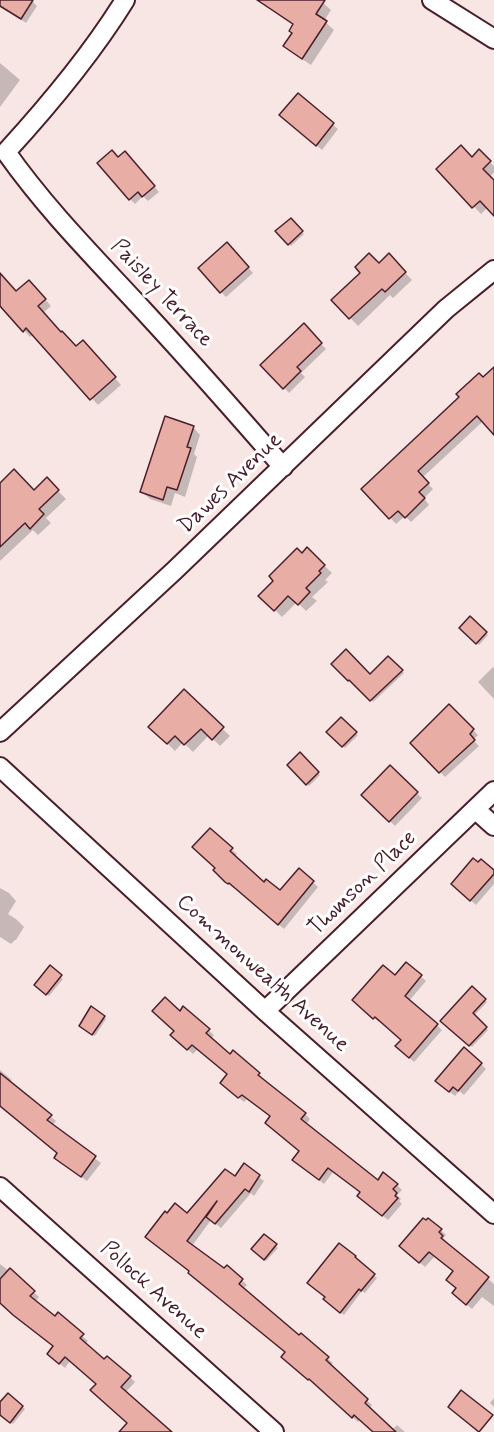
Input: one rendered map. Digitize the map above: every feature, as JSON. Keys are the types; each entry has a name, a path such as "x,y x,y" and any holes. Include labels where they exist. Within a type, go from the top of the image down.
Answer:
{"street":[{"name":"Paisley Terrace","path":"125,0 110,25 44,111 6,152 58,218 197,368 283,467"},
{"path":"432,0 494,39"},
{"name":"Dawes Avenue","path":"0,732 175,570 446,309 494,270"},
{"name":"Commonwealth Avenue","path":"0,767 265,1011 494,1214"},
{"name":"Thomson Place","path":"265,1011 494,791"},
{"path":"475,809 494,826"},
{"name":"Pollock Avenue","path":"0,1187 274,1432"}],"building":[{"path":"0,0 33,0 21,19 0,6"},
{"path":"257,0 325,0 316,14 327,21 302,59 283,46 292,33 289,31 293,24"},
{"path":"298,93 334,123 316,146 279,115"},
{"path":"461,145 472,157 479,149 491,161 483,169 494,180 494,216 480,201 472,208 436,169"},
{"path":"112,150 118,157 125,151 155,186 142,197 138,192 129,200 97,163"},
{"path":"291,218 303,231 288,245 275,231"},
{"path":"227,242 249,267 220,293 198,268"},
{"path":"369,253 379,263 389,253 406,272 385,292 382,289 349,319 331,300 360,273 355,267"},
{"path":"0,273 16,291 29,280 46,299 38,306 61,332 76,346 83,340 116,377 90,400 26,328 23,332 0,306"},
{"path":"304,323 322,343 297,367 301,371 283,389 260,365"},
{"path":"494,367 494,435 477,416 418,471 429,483 419,492 425,498 405,518 398,511 389,519 361,489 459,397 456,394 479,373 483,377"},
{"path":"165,416 194,426 187,447 191,448 177,490 167,487 163,500 140,492"},
{"path":"14,469 34,490 47,477 59,490 39,509 44,514 30,529 25,523 0,547 0,483"},
{"path":"307,547 325,565 319,571 321,573 306,588 310,592 298,605 288,596 274,611 258,596 273,581 269,576 297,548 302,553"},
{"path":"470,616 487,632 476,644 459,628"},
{"path":"346,649 370,674 388,656 403,670 370,701 331,664"},
{"path":"184,689 224,727 212,740 201,729 184,745 175,736 167,744 148,727"},
{"path":"449,704 474,729 470,734 475,740 439,773 410,743"},
{"path":"341,717 357,732 342,747 326,732"},
{"path":"300,752 319,772 306,785 287,765"},
{"path":"390,765 418,792 389,822 361,795"},
{"path":"210,828 233,848 230,851 264,882 266,879 280,890 299,868 314,881 278,925 225,882 213,870 215,868 192,847"},
{"path":"473,858 478,862 481,859 494,870 494,874 470,901 451,884"},
{"path":"406,962 422,975 405,996 438,1024 409,1058 395,1046 401,1040 352,1000 383,965 395,975"},
{"path":"50,965 62,975 46,995 34,985"},
{"path":"472,986 486,999 473,1013 487,1027 469,1046 440,1021"},
{"path":"165,997 180,1011 183,1006 210,1029 206,1033 230,1054 233,1050 260,1073 258,1075 306,1113 301,1119 378,1180 383,1172 398,1184 393,1189 398,1198 382,1216 357,1196 360,1192 328,1168 319,1180 292,1160 299,1151 265,1123 270,1116 242,1095 238,1098 220,1083 227,1074 192,1045 187,1050 170,1035 174,1031 152,1011"},
{"path":"91,1006 105,1016 92,1035 79,1026"},
{"path":"464,1047 482,1063 458,1091 453,1087 449,1092 435,1081"},
{"path":"0,1073 52,1115 47,1120 96,1156 81,1177 54,1158 57,1153 0,1106"},
{"path":"244,1163 260,1175 249,1192 245,1189 215,1224 206,1217 217,1201 187,1241 224,1268 227,1265 243,1279 239,1284 299,1335 301,1333 329,1357 326,1360 368,1399 365,1403 396,1432 373,1432 354,1415 352,1418 281,1357 285,1352 145,1237 165,1211 167,1213 175,1203 187,1213 225,1169 235,1176"},
{"path":"423,1218 426,1220 428,1218 442,1229 439,1232 443,1236 441,1238 489,1277 466,1305 452,1293 456,1288 446,1280 453,1271 429,1252 419,1263 399,1246"},
{"path":"264,1234 277,1244 264,1260 251,1249"},
{"path":"339,1243 375,1274 361,1291 359,1289 340,1313 307,1283"},
{"path":"10,1268 35,1291 30,1296 55,1316 58,1312 84,1334 80,1338 104,1359 107,1356 131,1376 121,1387 172,1432 119,1432 127,1423 90,1390 96,1384 65,1357 59,1364 47,1354 53,1346 0,1303 0,1279"},
{"path":"461,1390 493,1415 479,1432 448,1407"},
{"path":"8,1393 23,1406 10,1423 0,1415 0,1402"}]}
